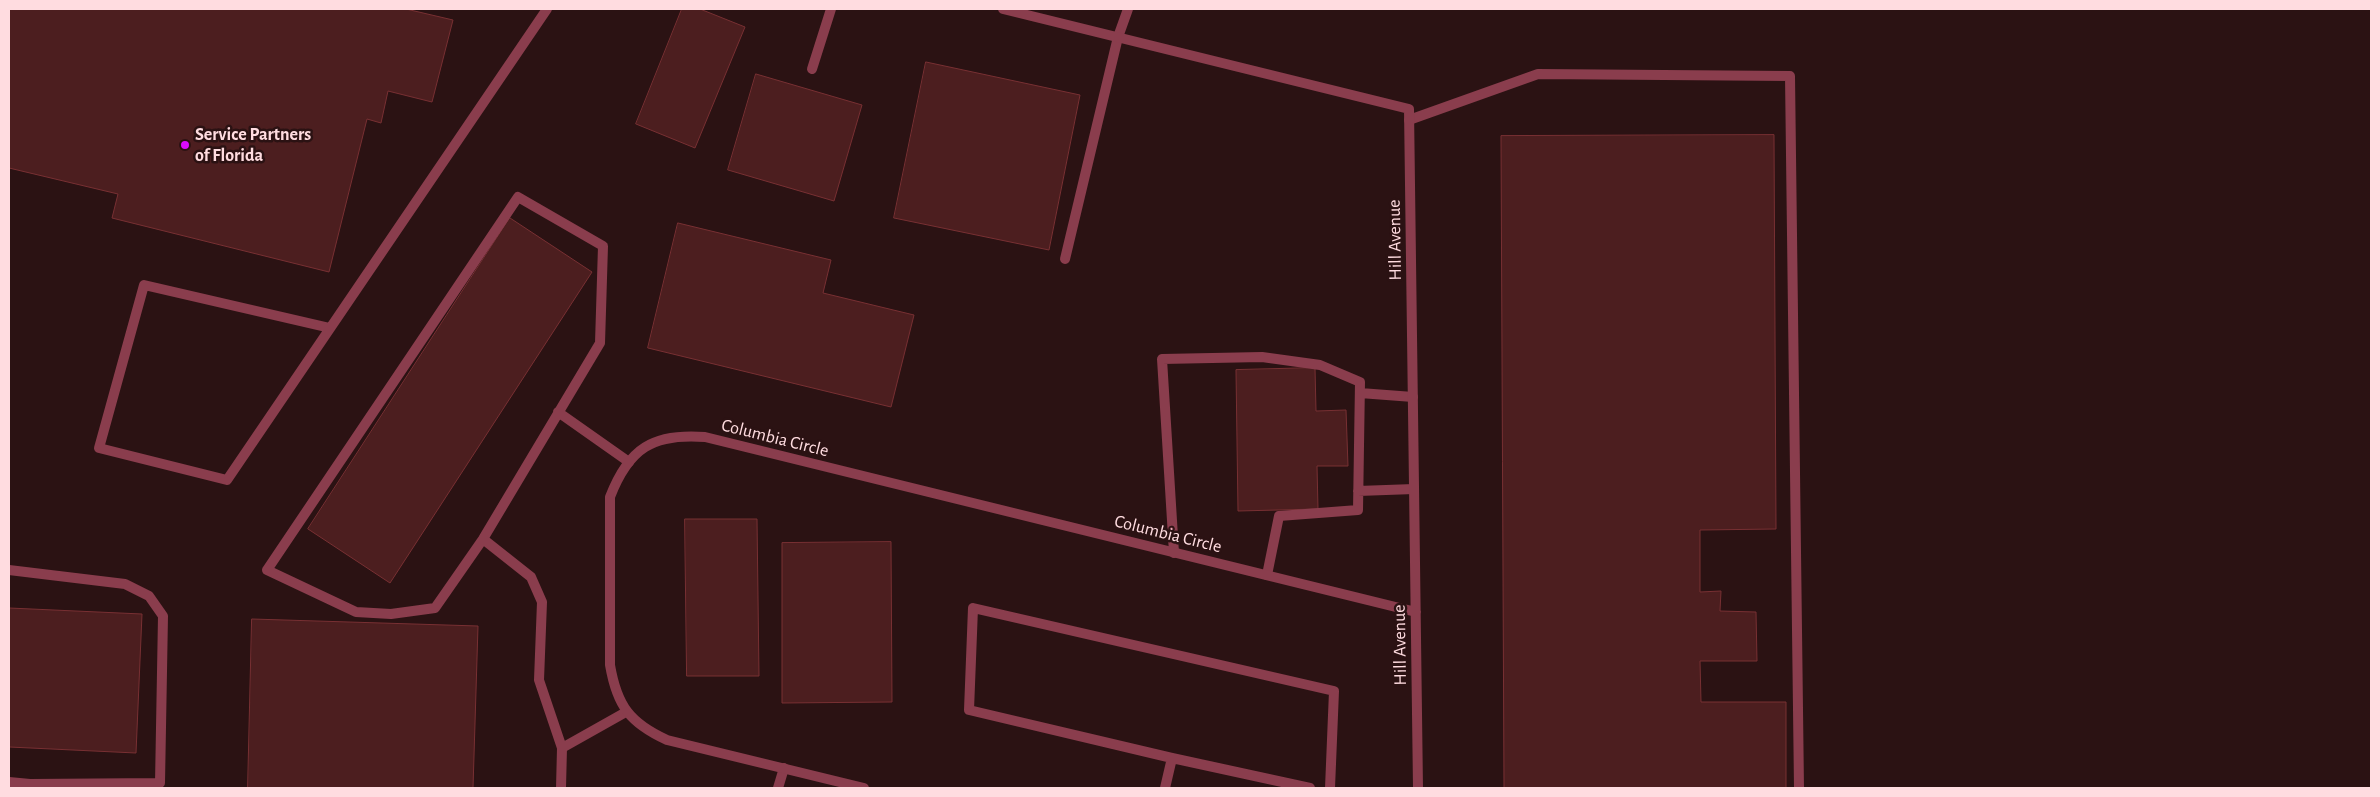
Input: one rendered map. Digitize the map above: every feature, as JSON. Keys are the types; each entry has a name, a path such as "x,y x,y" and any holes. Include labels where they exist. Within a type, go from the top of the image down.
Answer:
{"street":[{"path":"330,328 144,286 99,448 227,480 547,9"},
{"path":"812,69 831,9"},
{"path":"1003,9 1409,109 1409,120 1538,74 1790,76 1799,788"},
{"path":"1065,259 1118,37 1128,9"},
{"name":"Hill Avenue","path":"1409,120 1418,788"},
{"path":"518,197 603,246 600,343 558,412 483,539 435,608 391,614 356,612 267,570 518,197"},
{"path":"1174,553 1162,359 1262,357 1320,365 1360,382 1358,510 1279,516 1267,575"},
{"path":"1360,393 1413,397"},
{"path":"558,412 629,462"},
{"name":"Columbia Circle","path":"864,788 667,740 644,729 626,712 614,690 610,666 610,497 619,473 635,454 656,441 680,435 705,437 1416,612"},
{"path":"1358,491 1414,489"},
{"path":"483,539 531,577 542,602 539,680 562,748 561,788"},
{"path":"9,570 125,584 149,596 163,616 160,783 30,786 9,782"},
{"path":"1310,788 1172,758 969,710 974,608 1334,692 1330,788"},
{"path":"562,748 626,712"},
{"path":"1165,788 1172,758"},
{"path":"778,788 784,768"}],"building":[{"name":"Service Partners of Florida","path":"9,9 406,9 453,20 432,102 388,91 381,123 367,119 329,272 112,218 118,194 9,168"},
{"path":"682,9 700,9 745,27 695,148 636,124"},
{"path":"926,62 1080,95 1049,250 894,218"},
{"path":"756,74 862,105 834,201 728,170"},
{"path":"1774,135 1776,529 1700,530 1700,592 1721,591 1720,611 1756,612 1757,661 1700,661 1701,702 1786,702 1786,788 1504,788 1501,136"},
{"path":"510,218 592,272 390,583 308,529"},
{"path":"678,223 831,260 823,293 914,315 891,407 648,348"},
{"path":"1315,368 1316,411 1346,410 1348,466 1317,466 1318,509 1238,511 1236,370"},
{"path":"685,519 757,519 759,676 687,676"},
{"path":"891,542 892,702 782,703 782,543"},
{"path":"9,608 142,614 136,753 9,747"},
{"path":"252,619 478,626 473,788 248,788"}],"place":[{"name":"Service Partners of Florida","path":"185,145"}]}
